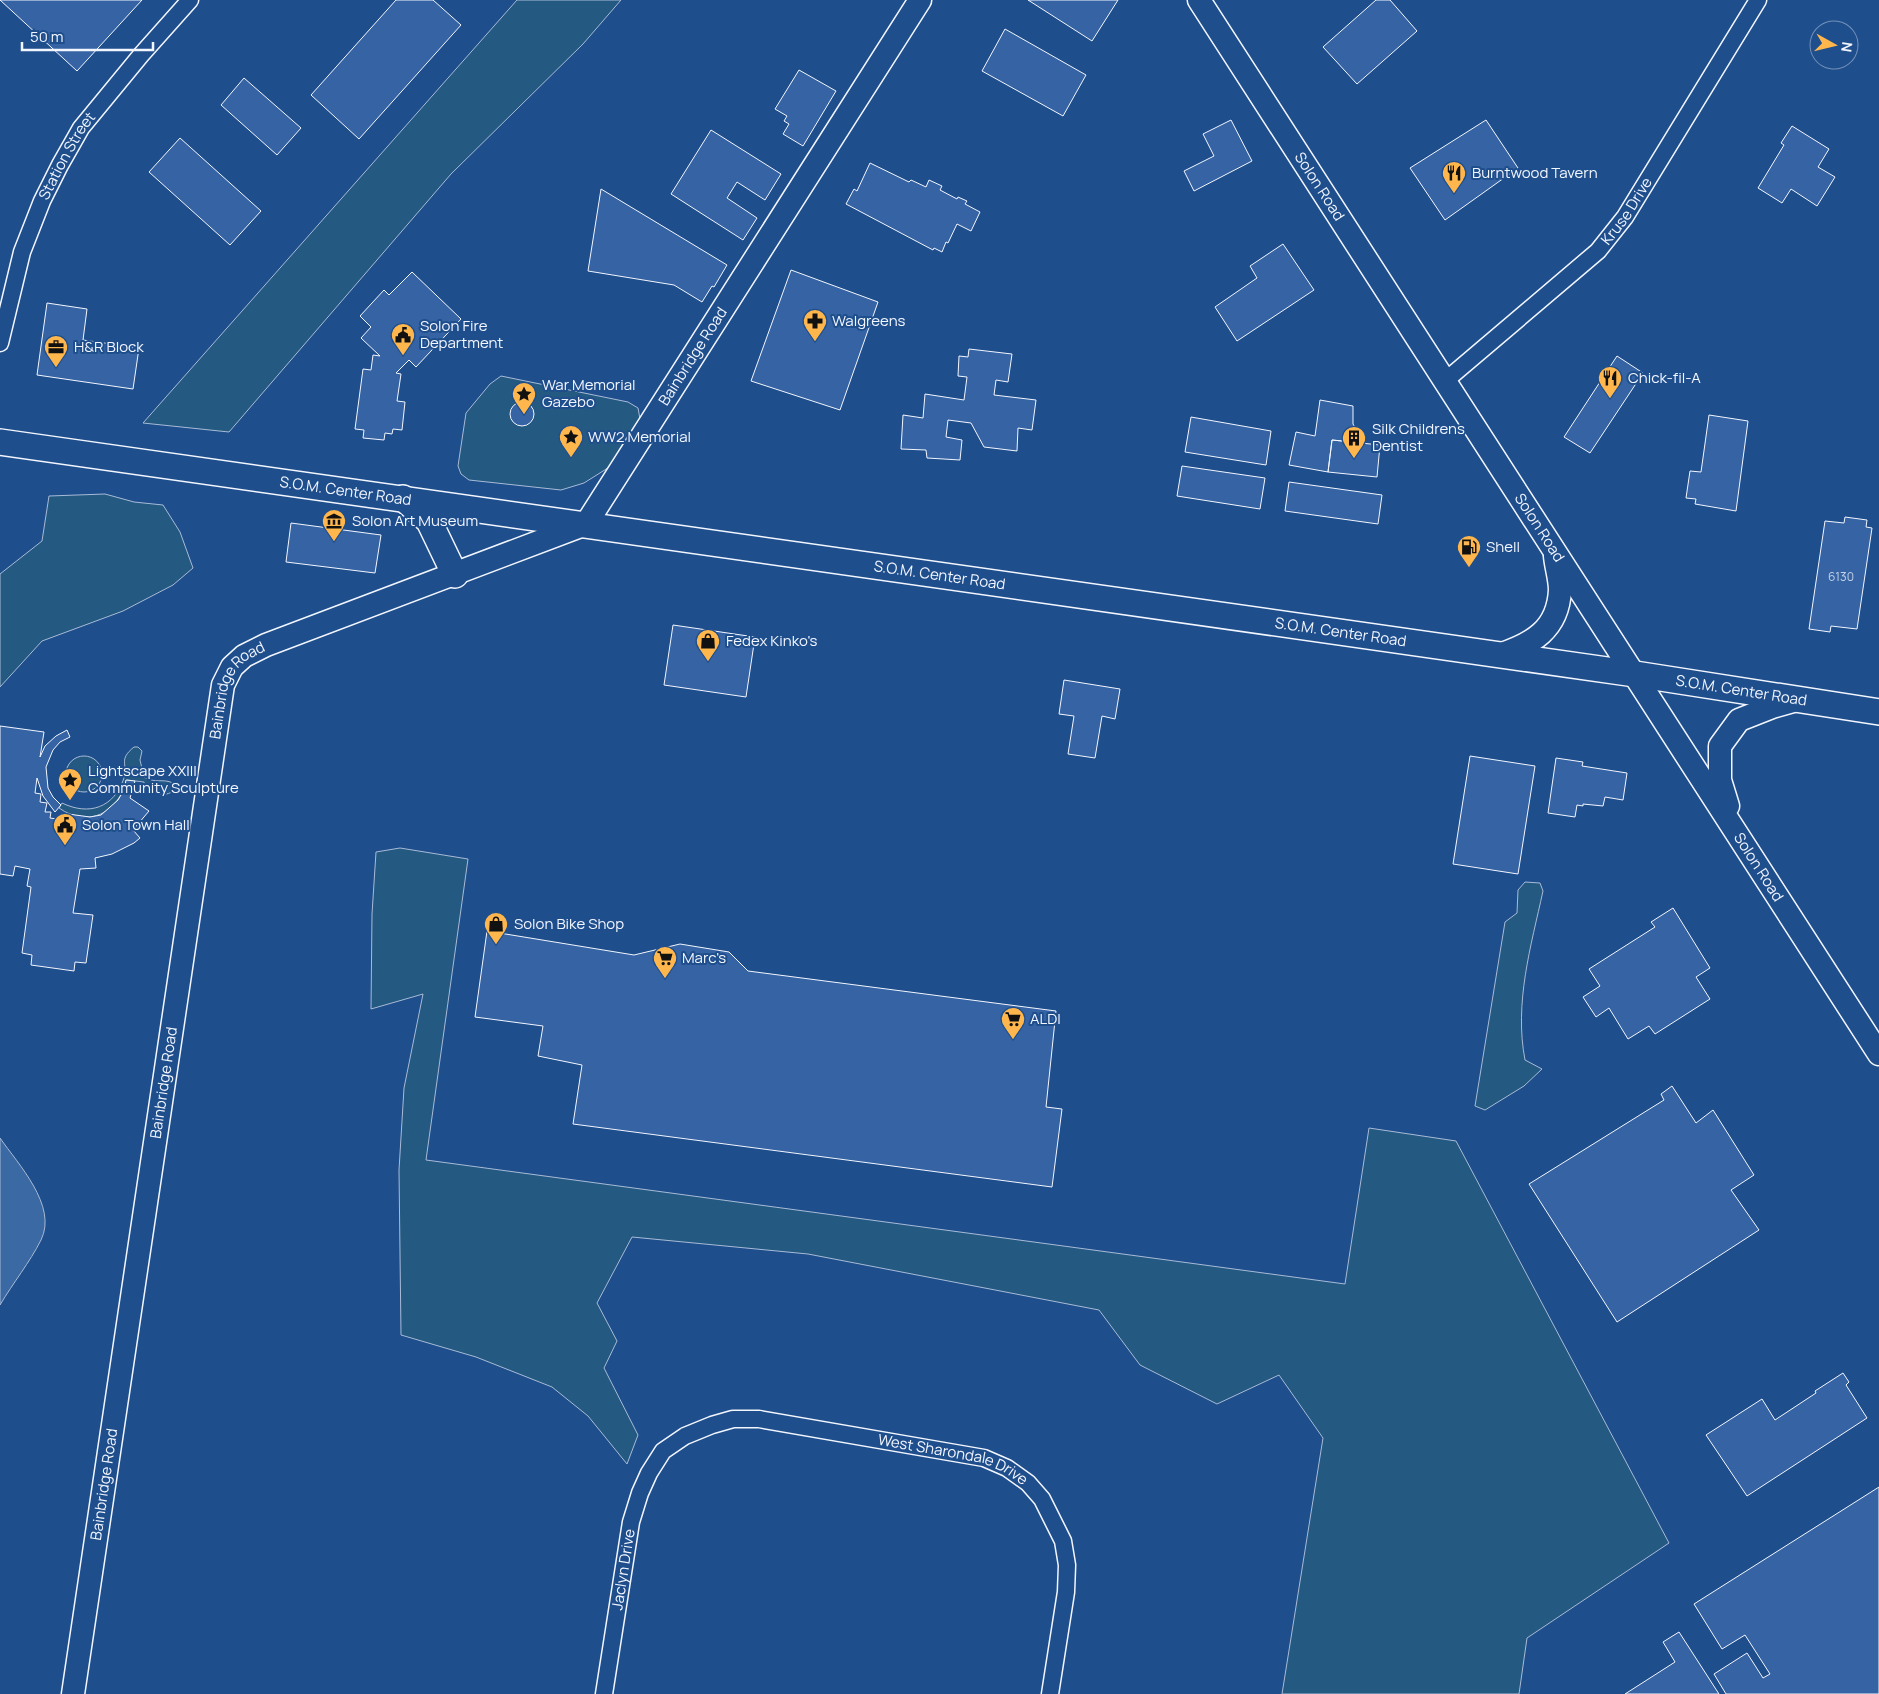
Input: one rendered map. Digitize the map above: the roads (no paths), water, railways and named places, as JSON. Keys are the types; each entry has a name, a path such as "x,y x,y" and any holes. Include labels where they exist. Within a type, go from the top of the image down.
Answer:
{"main road":[{"name":"S.O.M. Center Road","path":"0,442 1635,674 1879,712"},
{"path":"403,498 429,521 455,575"}],"street":[{"name":"Station Street","path":"0,343 11,293 27,237 60,165 80,128 190,0"},
{"name":"Bainbridge Road","path":"73,1694 223,685 232,667 244,656 266,645 586,524 920,0"},
{"name":"Solon Road","path":"1199,0 1879,1054"},
{"name":"Kruse Drive","path":"1445,381 1598,251 1625,217 1758,0"},
{"path":"1499,655 1523,647 1543,633 1555,612 1560,590 1553,547"},
{"path":"1734,829 1720,780 1720,746 1739,720 1796,700"},
{"name":"West Sharondale Drive","path":"663,1451 678,1439 712,1425 733,1419 759,1419 984,1458 1007,1468 1028,1483 1042,1499 1063,1541 1067,1565 1066,1592 1050,1694"},
{"name":"Jaclyn Drive","path":"604,1694 631,1522 640,1493 649,1473 663,1451"}],"place":[{"name":"Burntwood Tavern","path":"1454,194"},
{"name":"Walgreens","path":"815,342"},
{"name":"Solon Fire Department","path":"403,356"},
{"name":"H&R Block","path":"56,368"},
{"name":"Chick-fil-A","path":"1610,399"},
{"name":"War Memorial Gazebo","path":"524,415"},
{"name":"WW2 Memorial","path":"571,458"},
{"name":"Silk Childrens Dentist","path":"1354,459"},
{"name":"Solon Art Museum","path":"334,542"},
{"name":"Shell","path":"1469,568"},
{"name":"Fedex Kinko's","path":"708,662"},
{"name":"Lightscape XXIII Community Sculpture","path":"70,801"},
{"name":"Solon Town Hall","path":"65,846"},
{"name":"Solon Bike Shop","path":"496,945"},
{"name":"Marc's","path":"665,979"},
{"name":"ALDI","path":"1013,1040"}]}
